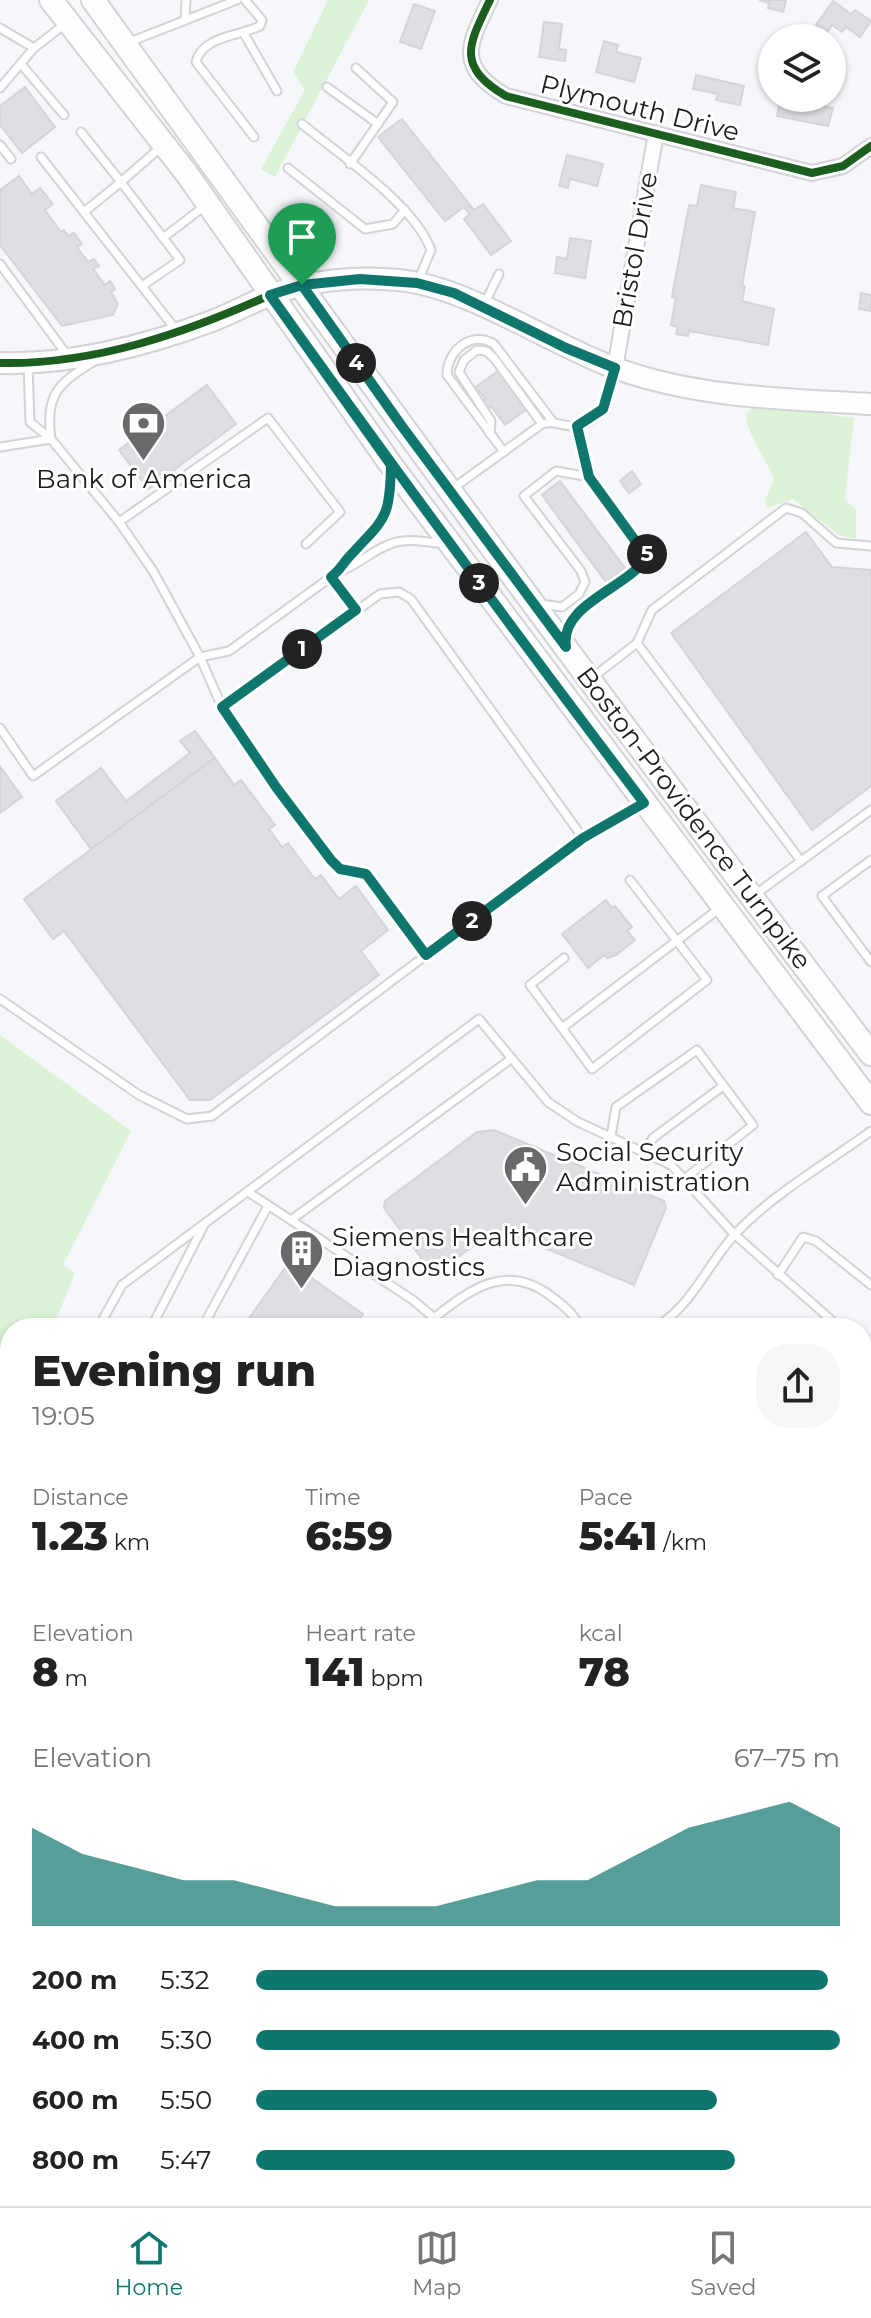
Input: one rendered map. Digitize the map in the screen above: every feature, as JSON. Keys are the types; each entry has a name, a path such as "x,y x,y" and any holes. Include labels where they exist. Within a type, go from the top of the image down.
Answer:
{"main road":[{"name":"Boston-Providence Turnpike","path":"51,0 208,204 450,545 871,1103"},
{"name":"Boston-Providence Turnpike","path":"93,0 529,598 871,1054"},
{"path":"11,362 70,360 211,322 270,295 302,285 360,279 417,283 454,293 566,348 615,368 703,391 871,404"}],"street":[{"name":"Plymouth Drive","path":"490,0 469,44 473,66 492,88 506,96 812,173 843,166 871,146"},
{"name":"Bristol Drive","path":"615,368 656,133"}],"lane":[{"path":"185,20 186,0"},
{"path":"125,44 237,0"},
{"path":"245,0 262,24 203,47 196,62 254,137"},
{"path":"0,88 34,48 67,22"},
{"path":"0,28 34,48"},
{"path":"243,32 277,91"},
{"path":"21,64 64,115"},
{"path":"350,164 393,102 356,68"},
{"path":"327,87 378,124"},
{"path":"302,124 405,210 424,230 431,250 417,283"},
{"path":"81,132 180,260 142,286"},
{"path":"84,212 164,144"},
{"path":"0,145 11,159"},
{"path":"41,157 177,331"},
{"path":"288,168 365,229 393,224 405,210"},
{"path":"163,238 208,204"},
{"path":"0,264 70,360"},
{"path":"483,307 499,274"},
{"path":"504,452 447,375 451,356 474,338 486,339 498,348 553,422"},
{"path":"51,439 49,406 53,396 78,371 113,349"},
{"path":"490,434 491,421 459,372 464,360 477,350 486,351 494,358 542,424"},
{"path":"11,362 30,422 51,439 119,522 153,571 200,657 222,707 276,787 340,869 366,874 426,955"},
{"path":"451,490 542,424 553,422 577,426 603,409 615,368"},
{"path":"119,522 268,418 340,512 306,544"},
{"path":"566,647 565,632 569,620 644,562 647,554 589,477 577,426"},
{"path":"0,447 51,439"},
{"path":"0,728 33,776 200,657 229,651 335,574 383,521 391,496 391,465"},
{"path":"529,598 557,608 576,597 585,582 581,571 524,496 556,471 589,477"},
{"path":"590,680 637,643 652,610 786,508 802,513 836,543 871,546"},
{"path":"335,574 386,545 405,540 450,545"},
{"path":"335,574 356,610"},
{"path":"222,707 380,594 399,592 411,599 583,838"},
{"path":"637,643 801,861"},
{"path":"0,999 139,1095 187,1119 212,1116 583,838 644,803"},
{"path":"751,897 871,810"},
{"path":"871,860 822,896 871,962"},
{"path":"564,958 530,985 592,1069 707,980 630,880"},
{"path":"562,1028 722,906"},
{"path":"104,1318 122,1285 479,1019 548,1102 578,1122 671,1165 734,1234 829,1318"},
{"path":"611,1136 616,1107 697,1050 753,1125 683,1180"},
{"path":"291,1220 511,1059"},
{"path":"645,1151 653,1138 723,1086"},
{"path":"665,1318 681,1305 734,1234 750,1219 871,1131"},
{"path":"248,1192 435,1317 495,1278 534,1284 574,1318"},
{"path":"207,1318 268,1206"},
{"path":"156,1318 204,1225"},
{"path":"778,1275 803,1237 816,1241 871,1285"}],"green space":[{"path":"328,0 369,0 275,177 261,169 305,90 293,72"},
{"path":"758,404 854,418 845,499 856,510 856,539 839,535 793,499 767,508 765,500 774,480 753,439 746,413"},
{"path":"0,1035 131,1131 63,1265 75,1273 57,1318 0,1318"}],"building":[{"path":"759,0 786,0 783,12 768,8 769,3"},
{"path":"833,1 851,14 855,10 871,21 860,37 846,24 817,24"},
{"path":"414,4 435,11 421,49 400,42"},
{"path":"544,22 562,24 559,49 566,50 565,61 539,57"},
{"path":"604,41 618,45 616,52 641,58 634,82 596,72"},
{"path":"696,75 744,86 740,105 716,100 718,94 693,89"},
{"path":"25,87 55,127 22,153 0,125 0,106"},
{"path":"778,112 832,112 828,126 777,116"},
{"path":"402,119 474,210 483,204 511,241 491,255 464,219 470,214 464,207 445,221 378,137"},
{"path":"567,155 603,164 597,186 570,179 568,188 559,186"},
{"path":"19,176 32,194 40,188 53,204 45,210 61,232 64,230 68,236 74,233 82,244 77,247 88,262 94,259 99,266 93,269 105,285 110,281 115,289 111,292 118,304 113,315 62,326 0,245 0,190"},
{"path":"701,185 736,192 733,208 755,212 742,301 774,309 768,345 689,331 688,336 676,334 678,327 671,325 676,298 672,297 689,205 697,206"},
{"path":"570,238 591,241 585,278 555,273 557,257 567,259"},
{"path":"861,293 871,295 871,311 859,309"},
{"path":"498,371 527,409 505,425 491,406 489,409 479,391 477,393 473,389"},
{"path":"207,385 236,424 148,489 119,450"},
{"path":"632,471 641,484 629,493 620,481"},
{"path":"560,481 625,568 606,582 542,495"},
{"path":"806,532 832,567 871,570 871,786 812,830 671,633"},
{"path":"195,731 215,758 91,849 56,801 101,768 126,801 190,753 180,741"},
{"path":"215,758 234,785 241,780 275,825 269,829 282,847 288,843 315,879 321,875 339,899 356,886 388,930 361,951 379,975 210,1100 190,1100 64,931 53,939 24,899"},
{"path":"0,766 22,797 0,813"},
{"path":"606,900 632,927 627,931 635,940 616,955 607,958 604,955 588,968 562,934"},
{"name":"Social Security Administration","path":"494,1130 664,1201 666,1208 634,1285 511,1234 513,1229 487,1231 488,1235 434,1275 384,1208 385,1201 477,1132"},
{"name":"Siemens Healthcare Diagnostics","path":"293,1265 363,1314 360,1318 249,1318 285,1268"}],"cycle path":[{"path":"490,0 476,29 471,53 479,75 506,96 812,173 843,166 871,146"},
{"path":"0,363 70,359 138,344 205,322 270,295"}],"place":[{"name":"Bank of America","path":"144,463"},
{"name":"Social Security Administration","path":"525,1206"},
{"name":"Siemens Healthcare Diagnostics","path":"301,1291"}],"route":[{"path":"302,285 270,295 391,465 391,496 383,521 373,535 331,577 356,610 222,707 276,787 331,860 340,869 366,874 426,955 583,838 644,803 391,465 347,402 270,295 302,285 401,425 566,647 565,628 570,619 637,569 647,557 645,550 589,477 577,426 593,418 607,404 615,368 566,348 454,293 417,283 360,279 302,285"}]}
